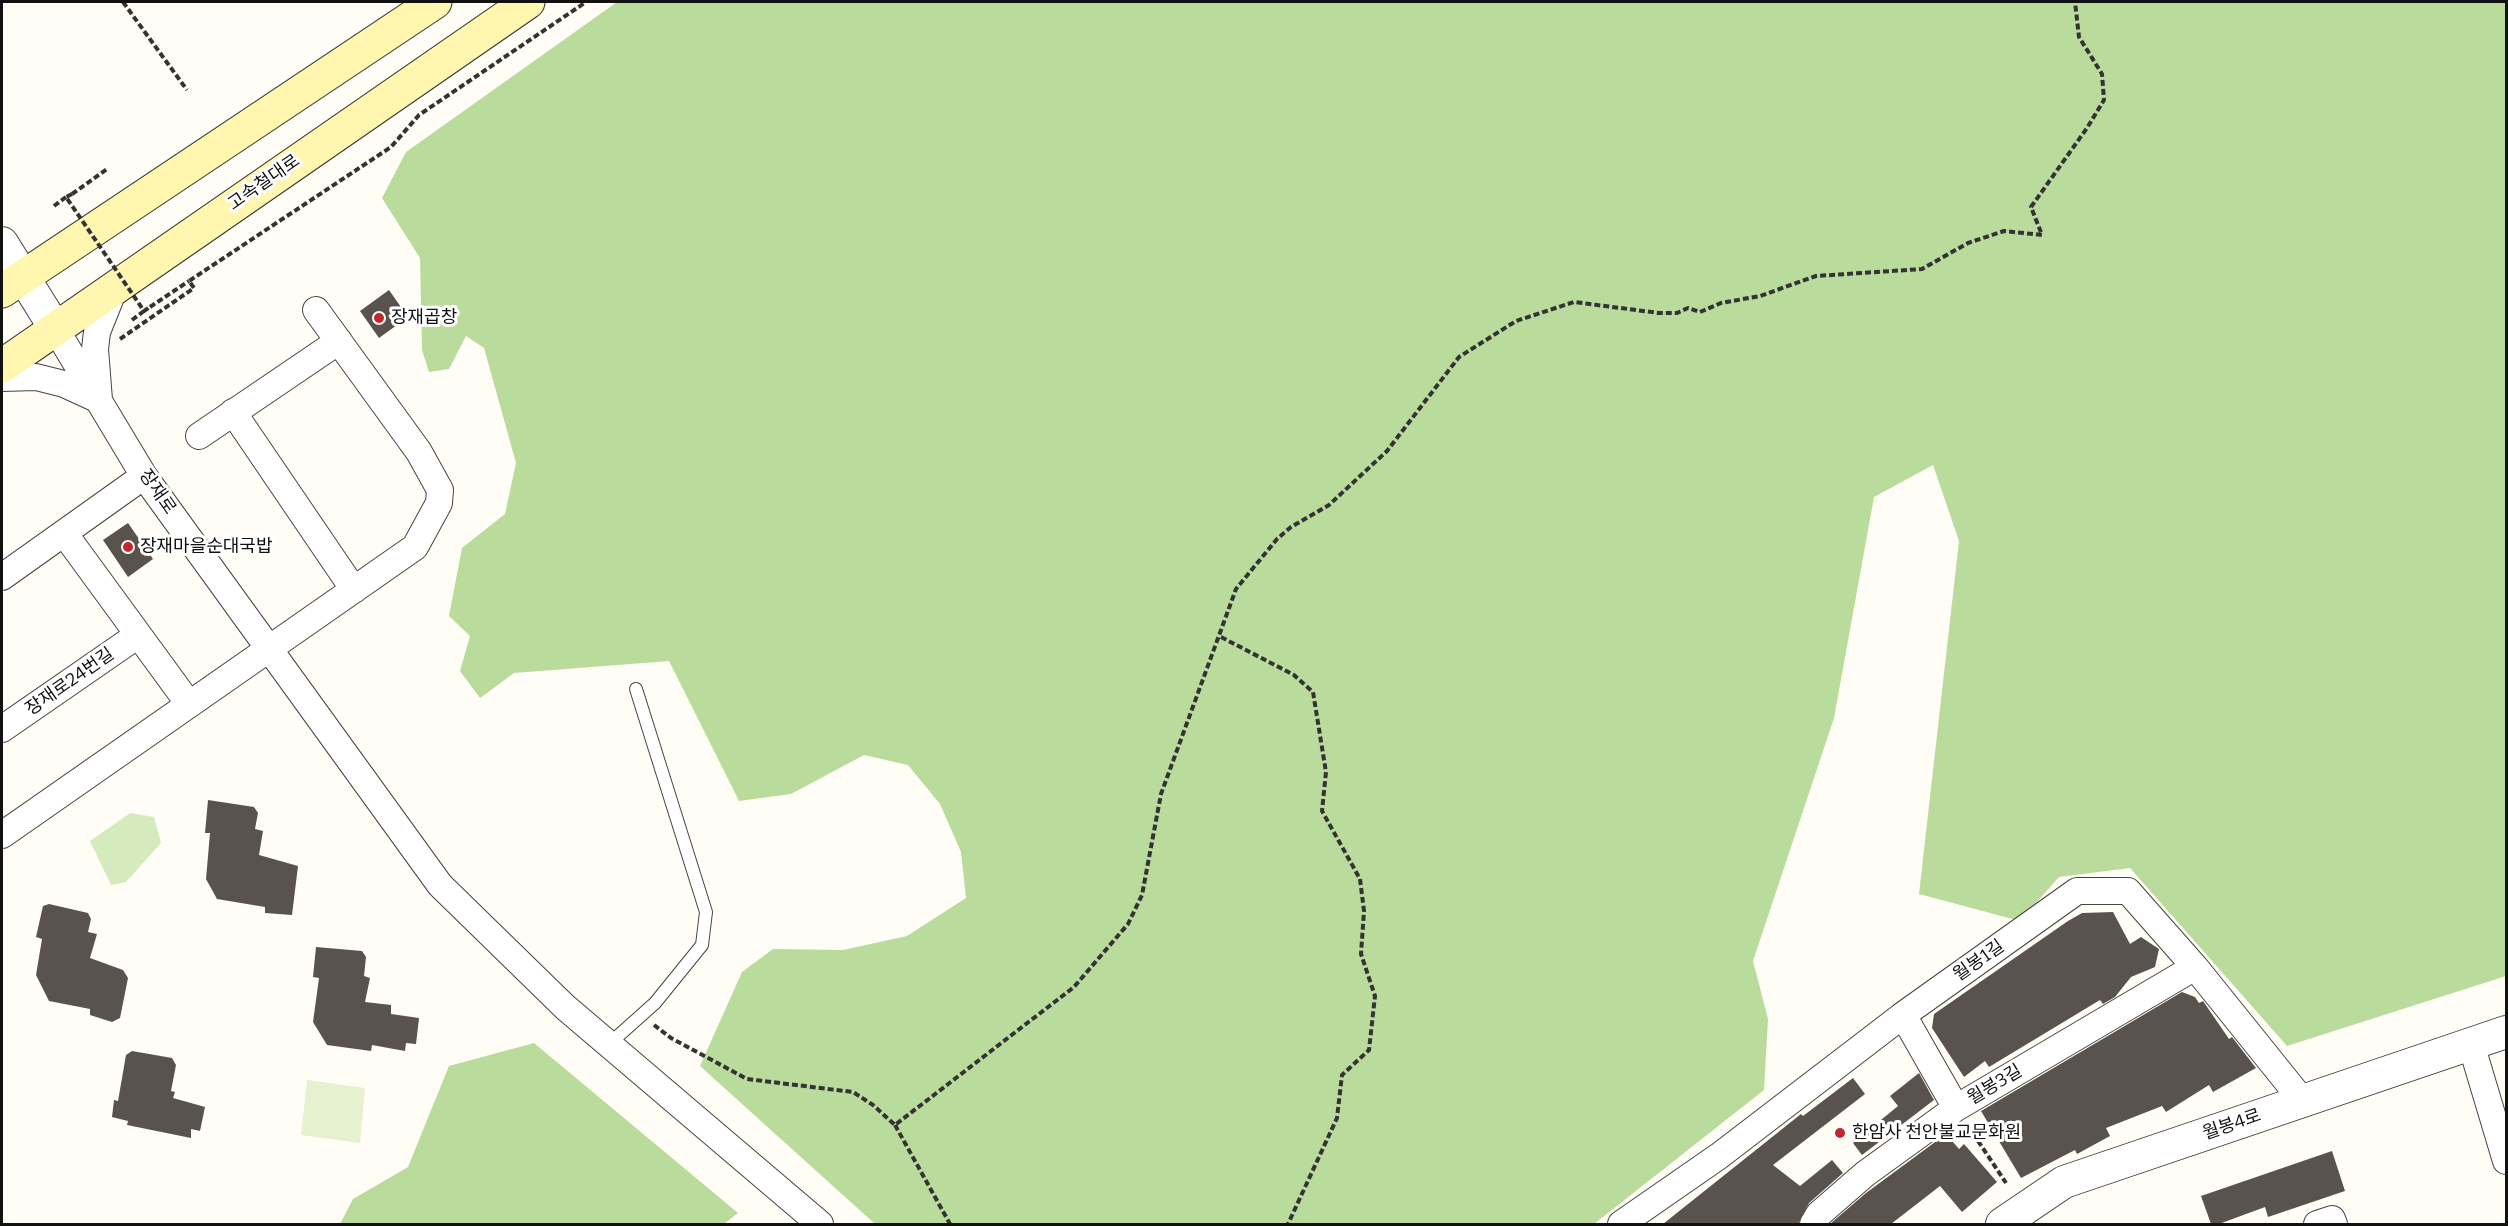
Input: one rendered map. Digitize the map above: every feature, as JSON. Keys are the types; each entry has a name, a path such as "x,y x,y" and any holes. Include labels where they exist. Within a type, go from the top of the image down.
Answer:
{"main road":[{"path":"12,283 435,2"},
{"name":"고속철대로","path":"2,366 528,2"}],"street":[{"path":"2,243 12,283 55,328"},
{"path":"99,400 94,349 97,333 114,287"},
{"path":"2,835 415,547 439,503 440,490 419,452 315,310"},
{"name":"장재로","path":"55,328 144,476 440,885 565,1007 820,1224"},
{"path":"199,436 339,340"},
{"path":"2,378 36,377 64,384 99,400"},
{"path":"233,412 354,590"},
{"path":"2,577 144,476"},
{"path":"64,533 189,704"},
{"name":"장재로24번길","path":"2,729 138,635"},
{"name":"월봉1길","path":"1621,1224 1719,1156 1903,1015 2077,891 2128,891 2195,967 2302,1101"},
{"name":"월봉3길","path":"1813,1224 1819,1214 1864,1174 1956,1108 2195,967"},
{"path":"1903,1015 1956,1108"},
{"name":"월봉4로","path":"2015,1221 2064,1182 2506,1032"},
{"path":"2471,1044 2506,1161"},
{"path":"2317,1224 2332,1219 2334,1224"}],"lane":[{"path":"608,1045 655,1003 702,945 706,912 636,689"}],"path":[{"path":"124,2 187,90"},
{"path":"132,320 391,147 419,115 586,2"},
{"path":"895,1125 1074,987 1128,924 1142,895 1161,794 1221,637 1236,589 1277,539 1291,527 1329,505 1387,452 1460,357 1516,321 1574,302 1659,313 1677,313 1689,308 1700,312 1721,303 1760,296 1816,276 1922,269 1968,243 2004,231 2042,235 2031,207 2104,100 2102,74 2079,38 2074,2"},
{"path":"54,206 106,169"},
{"path":"66,197 144,311"},
{"path":"117,341 194,288 189,281"},
{"path":"1221,637 1294,675 1313,692 1326,772 1322,811 1360,879 1364,911 1361,954 1375,996 1369,1050 1342,1075 1337,1118 1288,1224"},
{"path":"642,1014 671,1038 747,1079 853,1092 873,1105 895,1125 950,1224"},
{"path":"1956,1108 2006,1183"}],"green space":[{"path":"617,2 2506,2 2506,976 2287,1046 2130,868 2059,877 2020,921 1919,894 1959,541 1933,465 1874,497 1834,718 1753,961 1768,1019 1764,1090 1594,1224 875,1224 700,1066 742,972 773,949 843,950 907,936 966,898 961,852 940,804 908,765 864,755 791,794 739,801 669,661 514,673 480,698 460,671 470,636 449,616 462,548 505,514 516,463 484,348 466,336 449,369 429,372 422,350 420,258 382,198 406,152"},
{"path":"130,813 154,817 161,843 126,882 111,885 90,841"},
{"path":"534,1043 738,1213 724,1224 340,1224 353,1199 408,1167 449,1066"},
{"path":"307,1080 365,1088 360,1143 301,1135"}],"building":[{"path":"389,290 408,317 379,338 360,311"},
{"path":"128,523 153,559 128,577 103,540"},
{"path":"208,800 254,807 258,813 255,829 263,831 259,855 298,866 292,915 265,913 265,907 217,899 206,879 210,833 205,833"},
{"path":"49,904 88,913 91,919 88,932 97,934 90,958 123,970 128,978 120,1018 112,1022 90,1015 90,1009 49,1001 36,975 42,939 36,937 43,906"},
{"path":"2113,912 2130,944 2141,937 2159,949 2155,967 2131,977 2115,997 2103,1004 2100,1000 1989,1067 1985,1061 1964,1077 1932,1028 1934,1014 2082,913"},
{"path":"316,947 362,951 366,957 364,976 370,978 365,1002 391,1005 391,1014 419,1018 416,1044 406,1043 405,1051 372,1045 371,1051 327,1045 313,1022 319,978 313,977"},
{"path":"2182,992 2195,997 2199,1003 2203,1001 2229,1039 2232,1037 2256,1068 2213,1092 2209,1085 2166,1112 2162,1106 2106,1128 2110,1136 2077,1154 2075,1150 2021,1178 1981,1111"},
{"path":"132,1051 172,1058 176,1065 171,1091 175,1092 173,1098 205,1107 200,1131 191,1129 191,1138 127,1125 128,1121 112,1117 114,1100 118,1101 126,1055"},
{"path":"1919,1073 1934,1100 1862,1155 1853,1143 1898,1106 1890,1096"},
{"path":"1853,1078 1865,1094 1773,1165 1800,1186 1832,1160 1843,1173 1809,1203 1798,1224 1663,1224 1801,1114 1803,1116"},
{"path":"1946,1134 1959,1149 1964,1144 1997,1182 1962,1212 1940,1186 1891,1224 1830,1224 1866,1193"},
{"path":"2332,1151 2345,1191 2268,1217 2265,1207 2219,1224 2211,1224 2201,1196"}],"place":[{"name":"장재곱창","path":"379,318"},
{"name":"장재마을순대국밥","path":"128,547"},
{"name":"한암사 천안불교문화원","path":"1840,1133"}]}
